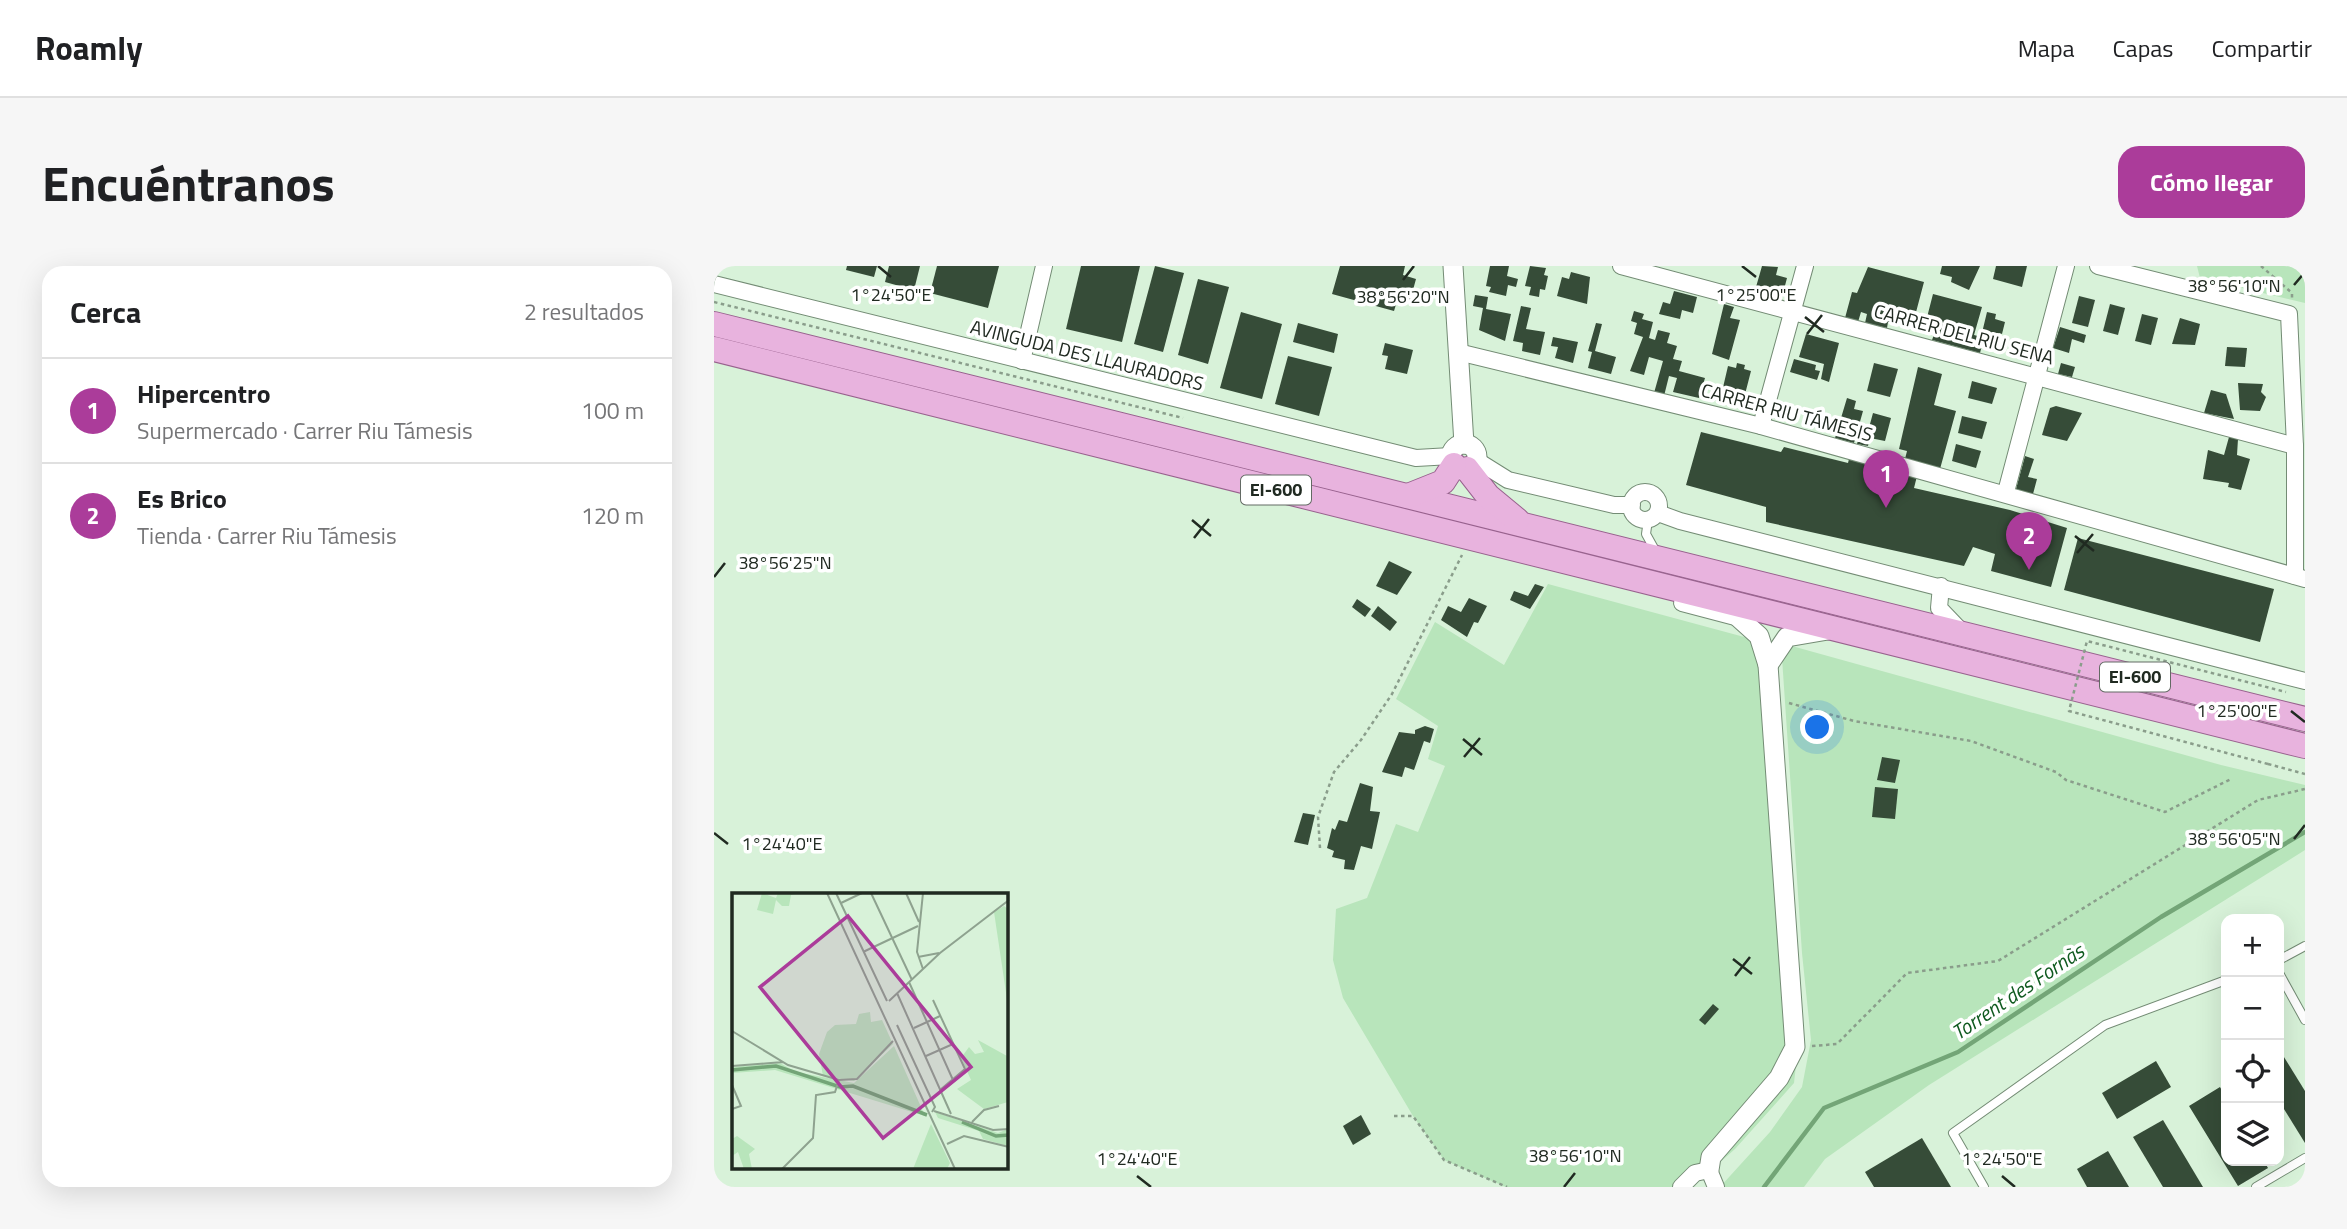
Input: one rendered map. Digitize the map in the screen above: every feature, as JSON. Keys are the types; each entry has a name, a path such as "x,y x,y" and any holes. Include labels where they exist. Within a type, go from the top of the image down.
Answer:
{"main road":[{"name":"EI-600","path":"714,324 2305,719"},
{"name":"EI-600","path":"714,349 2305,746"},
{"path":"1408,496 1443,482 1462,459 1497,505 1523,525"}],"street":[{"path":"1022,361 1044,266"},
{"path":"1453,266 1462,459 1508,480 1614,505 1632,505"},
{"name":"CARRER DEL RIU SENA","path":"1622,266 2295,446"},
{"path":"1761,426 1805,266"},
{"path":"2006,492 2066,266"},
{"path":"2098,266 2289,314 2300,577"},
{"name":"AVINGUDA DES LLAURADORS","path":"714,284 1416,458 1462,459"},
{"name":"CARRER RIU TÁMESIS","path":"1458,352 1761,426 2006,492 2300,577"},
{"path":"1653,516 1659,503 1651,493 1637,495 1632,505 1635,516 1680,521 2305,681"},
{"path":"1619,575 1665,598 1739,618 1759,636 1768,665 1795,1047 1780,1078 1710,1157 1712,1178 1695,1173 1681,1187"},
{"path":"1941,586 1939,608 1966,635"},
{"path":"1768,665 1787,637 1811,631 1837,630"}],"lane":[{"path":"1653,516 1646,534 1662,560"},
{"path":"2284,957 2305,946"},
{"path":"2281,977 2305,1020"},
{"path":"1984,1187 1953,1133 2105,1026 2221,982"},
{"path":"2256,1187 2305,1158"}],"path":[{"path":"2261,266 2292,293 2289,314"},
{"path":"714,302 1186,418"},
{"path":"1320,848 1318,817 1334,772 1361,740 1392,694 1459,566 1467,537"},
{"path":"2286,692 2087,641 2069,711 2305,774"},
{"path":"1769,697 1854,721 1972,741 2056,772 2066,780 2165,811 2231,779"},
{"path":"1795,1047 1838,1044 1907,973 1998,961 2258,800 2305,789"},
{"path":"1394,1116 1413,1116 1444,1160 1507,1187"}],"green space":[{"path":"2197,266 2305,266 2305,303 2200,278"},
{"path":"1548,584 1759,641 1798,1048 1794,1083 1735,1149 1692,1187 1506,1187 1444,1160 1413,1116 1343,998 1333,960 1336,909 1367,898 1396,824 1418,832 1445,766 1428,759 1438,726 1396,699 1435,622 1504,665"},
{"path":"1781,643 2221,765 2305,785 2305,850 1929,1085 1825,1159 1804,1187 1720,1187 1770,1132 1802,1087 1811,1040 1802,953"}],"building":[{"path":"847,266 877,266 874,277 846,270"},
{"path":"889,266 920,266 914,290 885,282"},
{"path":"937,266 999,266 988,308 930,293"},
{"path":"1081,266 1140,266 1122,342 1066,329"},
{"path":"1155,266 1184,273 1163,352 1134,344"},
{"path":"1340,266 1405,266 1403,275 1416,279 1410,301 1398,298 1394,311 1332,294"},
{"path":"1490,266 1509,266 1507,276 1518,279 1516,287 1508,285 1506,296 1489,292 1491,287 1486,286"},
{"path":"1530,266 1546,268 1544,275 1548,276 1545,290 1540,289 1539,297 1529,295 1531,287 1525,286"},
{"path":"1762,266 1778,267 1776,275 1787,278 1781,301 1775,300 1777,290 1767,288 1765,296 1754,294"},
{"path":"1942,266 1980,266 1969,290 1951,282 1952,277 1940,274"},
{"path":"1996,266 2027,266 2022,287 1993,279"},
{"path":"1868,267 1924,282 1915,316 1911,315 1910,320 1905,319 1903,326 1888,322 1887,328 1865,323 1867,314 1861,312 1858,322 1845,318 1852,292 1857,293"},
{"path":"1571,272 1590,277 1587,304 1557,296 1562,277 1569,279"},
{"path":"1198,279 1229,287 1208,364 1178,355"},
{"path":"1674,291 1697,297 1693,313 1682,310 1680,319 1659,314 1663,302 1670,304"},
{"path":"1933,294 1982,307 1974,335 1981,337 1987,312 1996,314 1995,319 2005,322 2002,334 1999,333 1997,341 1984,338 1980,353 1932,340 1935,332 1924,329"},
{"path":"1475,295 1488,297 1486,309 1511,314 1505,341 1479,330 1483,308 1473,306"},
{"path":"2079,296 2095,300 2088,327 2072,323"},
{"path":"1724,304 1734,307 1730,318 1740,320 1729,360 1712,354"},
{"path":"2110,304 2125,308 2118,335 2103,331"},
{"path":"1521,306 1531,308 1526,329 1545,332 1540,355 1522,351 1523,343 1513,341"},
{"path":"1634,311 1644,314 1642,319 1653,322 1649,338 1655,340 1658,330 1670,333 1667,343 1677,346 1673,359 1682,361 1679,371 1705,378 1699,398 1673,392 1677,378 1669,376 1664,396 1654,393 1663,361 1649,357 1644,375 1630,371 1643,337 1634,334 1637,323 1631,321"},
{"path":"1241,312 1282,324 1262,399 1220,388"},
{"path":"2142,314 2158,318 2151,345 2135,341"},
{"path":"2180,318 2200,324 2195,345 2172,344"},
{"path":"1298,323 1338,334 1334,353 1293,342"},
{"path":"1596,323 1602,324 1595,351 1616,357 1611,374 1588,368 1592,352 1588,351"},
{"path":"2060,327 2086,335 2084,343 2072,339 2069,353 2053,348"},
{"path":"1806,334 1839,343 1829,382 1821,379 1824,364 1799,357"},
{"path":"1553,337 1578,342 1573,363 1555,358 1558,347 1551,346"},
{"path":"1385,343 1413,350 1407,374 1385,369 1388,356 1382,355"},
{"path":"2227,347 2247,348 2245,367 2225,366"},
{"path":"1288,356 1332,367 1319,416 1275,404"},
{"path":"1794,359 1816,365 1815,370 1820,371 1817,380 1790,372"},
{"path":"1737,363 1745,365 1744,369 1751,371 1743,402 1721,396 1728,366 1736,368"},
{"path":"1874,363 1898,369 1890,397 1867,391"},
{"path":"2061,363 2075,367 2072,377 2058,374"},
{"path":"1918,367 1942,374 1934,405 1956,411 1940,469 1905,459 1907,451 1899,449"},
{"path":"1972,381 1997,388 1992,404 1968,398"},
{"path":"2238,383 2263,384 2261,392 2266,397 2260,411 2240,410"},
{"path":"2211,390 2226,394 2234,419 2204,413"},
{"path":"1847,398 1856,401 1854,409 1863,411 1854,443 1835,438"},
{"path":"2056,406 2082,413 2067,441 2042,435 2050,408"},
{"path":"1873,413 1891,418 1885,441 1870,438 1868,446 1857,444 1860,433 1867,435"},
{"path":"1962,416 1987,422 1982,439 1958,433"},
{"path":"1701,432 1781,452 1784,447 1848,463 1850,455 1917,476 1914,488 2010,510 2067,528 2051,587 1991,571 1995,554 1973,547 1964,566 1766,522 1766,507 1686,485"},
{"path":"2229,437 2238,439 2237,455 2250,459 2241,490 2228,487 2229,483 2203,479 2208,450 2224,455"},
{"path":"1956,444 1981,451 1976,468 1952,461"},
{"path":"2025,456 2034,459 2028,477 2037,479 2033,494 2016,489"},
{"path":"2078,538 2274,589 2260,642 2064,590"},
{"path":"1389,561 1412,572 1397,595 1376,586"},
{"path":"1535,584 1544,587 1530,609 1510,600 1514,591 1528,596"},
{"path":"1469,598 1487,606 1478,623 1474,622 1467,637 1441,620 1448,606 1461,612"},
{"path":"1357,599 1371,609 1365,617 1352,607"},
{"path":"1378,606 1397,622 1390,631 1371,616"},
{"path":"1425,726 1434,729 1430,743 1424,741 1414,770 1405,767 1402,777 1382,772 1399,732 1415,734 1415,730"},
{"path":"1882,757 1900,760 1895,783 1877,780"},
{"path":"1360,783 1373,787 1370,811 1380,812 1372,849 1361,846 1354,870 1344,869 1345,860 1332,857 1334,851 1327,848 1332,828 1335,830 1339,820 1347,822"},
{"path":"1875,787 1898,789 1895,819 1872,817"},
{"path":"1303,813 1315,815 1308,845 1294,842"},
{"path":"1713,1004 1719,1009 1705,1025 1699,1020"},
{"path":"2284,1057 2305,1091 2305,1143 2284,1109"},
{"path":"2156,1061 2171,1087 2117,1119 2102,1093"},
{"path":"2220,1087 2221,1158 2189,1106"},
{"path":"1361,1115 1371,1134 1353,1145 1343,1126"},
{"path":"2163,1120 2203,1187 2163,1187 2133,1137"},
{"path":"1922,1138 1951,1187 1874,1187 1865,1172"},
{"path":"2108,1151 2129,1187 2087,1187 2077,1169"},
{"path":"2226,1166 2267,1166 2268,1168 2238,1186"}],"waterway":[{"name":"Torrent des Fornàs","path":"1764,1187 1824,1108 1958,1052 2161,917 2305,832"}],"place":[{"name":"Hipercentro","path":"1886,508"},
{"name":"Es Brico","path":"2029,570"}]}
